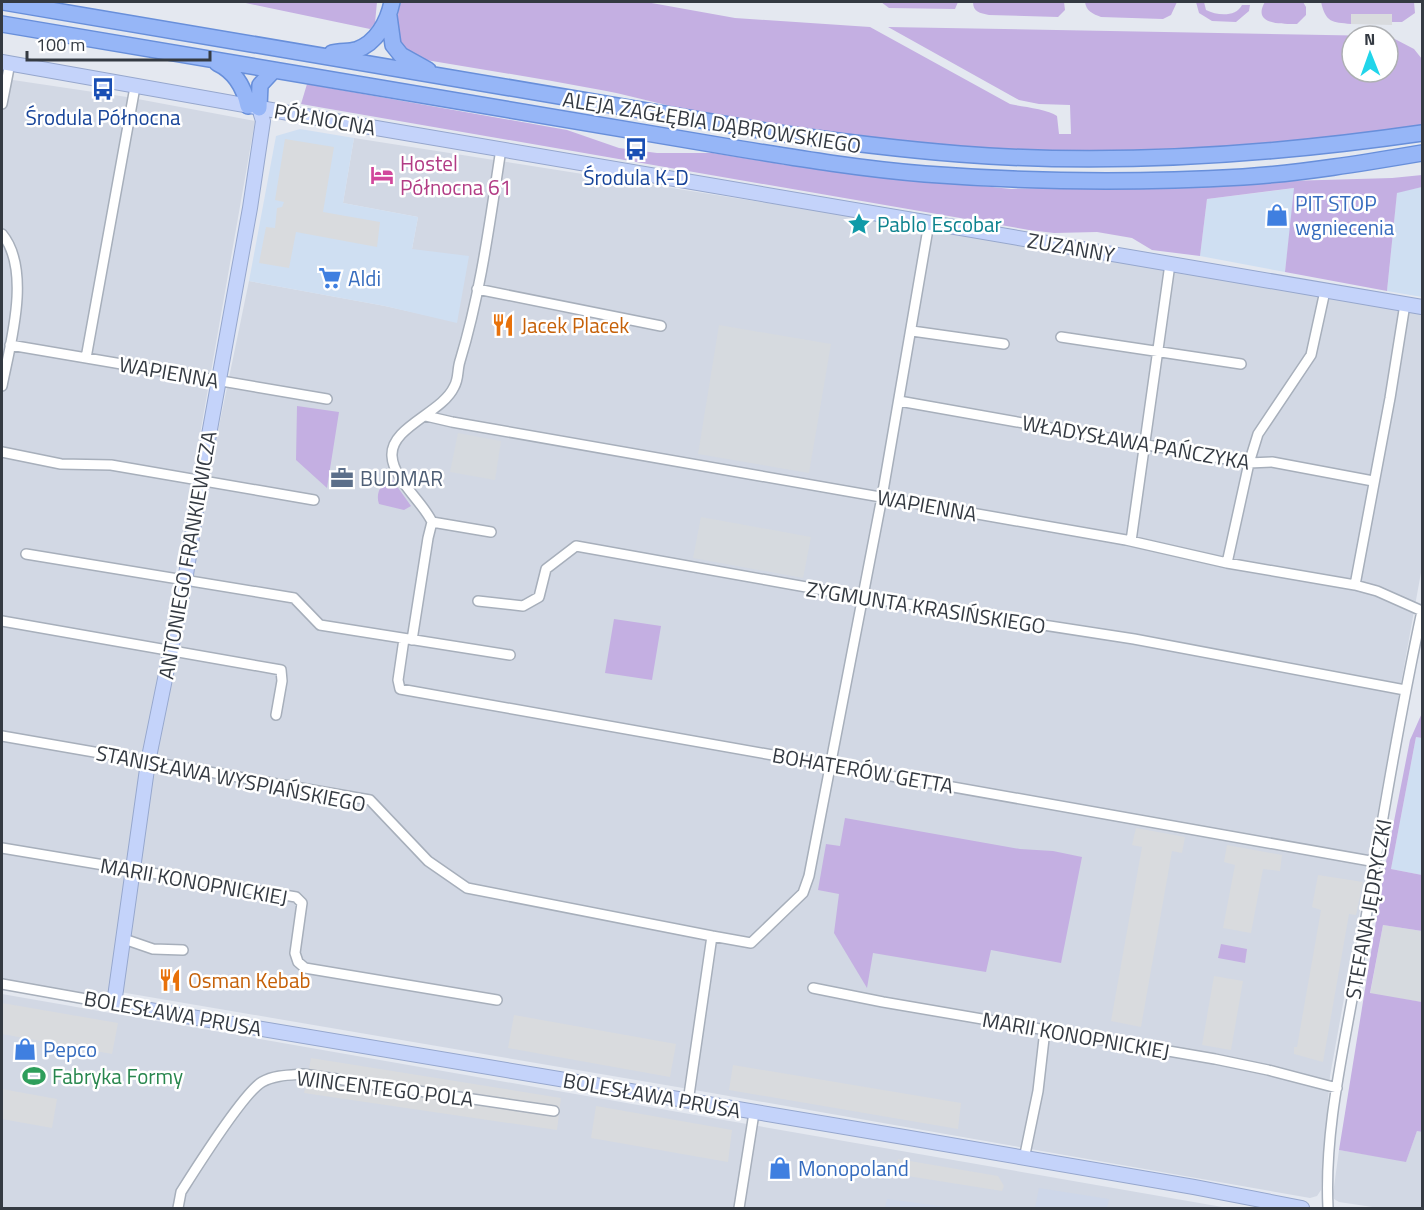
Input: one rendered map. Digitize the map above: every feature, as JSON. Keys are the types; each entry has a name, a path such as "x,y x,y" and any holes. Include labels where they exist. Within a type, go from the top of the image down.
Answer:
{"main road":[{"name":"ALEJA ZAGŁĘBIA DĄBROWSKIEGO","path":"3,2 771,132 840,142 963,154 1070,158 1232,154 1310,148 1422,133"},
{"path":"321,56 338,51 354,50 368,44 391,9"},
{"path":"391,9 393,45 401,55 435,75"},
{"name":"ALEJA ZAGŁĘBIA DĄBROWSKIEGO","path":"2,24 741,149 924,174 1157,181 1244,177 1342,167 1422,153"},
{"path":"212,60 234,75 253,107"},
{"path":"253,107 260,86 273,71"},
{"path":"1342,167 1422,164"}],"street":[{"name":"PÓŁNOCNA","path":"6,63 648,174"},
{"path":"2,104 6,63"},
{"path":"86,358 135,87"},
{"name":"ANTONIEGO FRANKIEWICZA","path":"114,1004 148,762 185,581 262,129 263,121 253,107"},
{"path":"491,532 432,522 395,470 392,456 394,444 401,433 426,416 448,396 457,382 459,363 466,345 477,289 501,149"},
{"name":"ZUZANNY","path":"648,174 1422,307"},
{"path":"831,764 882,497 929,223"},
{"path":"2,234 15,261 17,294 2,386"},
{"path":"1131,541 1170,264"},
{"path":"477,289 661,326"},
{"path":"1227,563 1249,463 1258,434 1311,355 1325,291"},
{"path":"1355,585 1405,304"},
{"path":"912,331 1004,344"},
{"path":"1061,337 1241,364"},
{"name":"WAPIENNA","path":"10,345 327,399"},
{"name":"WŁADYSŁAWA PAŃCZYKA","path":"899,401 1249,463 1272,462 1373,481"},
{"name":"WAPIENNA","path":"426,416 1131,541 1227,563 1355,585 1377,591 1422,611"},
{"path":"2,452 61,464 111,465 314,500"},
{"path":"408,640 432,522"},
{"name":"ZYGMUNTA KRASIŃSKIEGO","path":"478,601 523,606 539,597 546,569 576,546 862,597 1134,639 1405,690"},
{"path":"26,554 294,598 320,626 510,655"},
{"name":"STEFANA JĘDRYCZKI","path":"1328,1209 1328,1160 1337,1088 1405,690 1422,611"},
{"path":"2,621 281,670 282,681 276,715"},
{"name":"BOHATERÓW GETTA","path":"408,640 398,680 400,689 1376,862"},
{"name":"STANISŁAWA WYSPIAŃSKIEGO","path":"2,736 370,800 428,861 467,888 752,943 803,893 809,876 831,764"},
{"name":"MARII KONOPNICKIEJ","path":"2,848 296,897 302,903 295,953 298,962 305,968 497,1000"},
{"path":"688,1102 712,936"},
{"path":"124,939 153,949 183,950"},
{"name":"BOLESŁAWA PRUSA","path":"2,984 1194,1188 1302,1209"},
{"name":"MARII KONOPNICKIEJ","path":"813,988 1236,1063 1337,1088"},
{"path":"1024,1159 1038,1090 1045,1029"},
{"name":"WINCENTEGO POLA","path":"178,1209 182,1192 240,1105 261,1083 280,1076 303,1074 554,1112"},
{"path":"740,1209 754,1113"}],"shaded area":[{"path":"241,2 377,2 375,23 370,29"},
{"path":"401,2 646,2 735,18 870,27 1010,104 1042,110 1057,116 1059,134 1071,134 1070,105 1039,104 1019,100 888,27 1340,35 1340,84 1400,84 1400,42 1414,49 1422,59 1422,125 1348,137 1199,150 1048,151 898,141 730,118 604,90 426,60 408,49 398,38 396,23"},
{"path":"881,2 958,2 955,9 889,8"},
{"path":"973,2 1064,2 1065,10 1058,17 989,15 976,10"},
{"path":"1085,2 1177,2 1171,15 1163,19 1101,17 1088,10"},
{"path":"1196,2 1204,2 1206,10 1221,14 1236,12 1242,5 1250,5 1249,11 1236,22 1212,21 1199,13"},
{"path":"1265,2 1303,2 1306,15 1297,24 1270,22 1262,15"},
{"path":"1321,2 1414,2 1415,13 1402,22 1392,22 1392,14 1352,14 1351,24 1334,22 1325,14"},
{"path":"1351,14 1392,14 1392,24 1351,24"},
{"path":"2,76 13,80 127,97 255,121 142,765 111,999 2,981"},
{"path":"307,84 567,130 619,148 657,153 713,153 800,167 1011,189 1392,178 1422,175 1422,187 1397,193 1387,291 1285,272 1294,188 1207,199 1200,256 1152,250 1132,238 1097,232 1054,233 1029,230 301,104"},
{"path":"300,129 354,138 343,203 418,217 412,249 469,256 457,323 385,306 249,281 276,136"},
{"path":"354,138 927,228 1422,313 1422,567 1330,1076 1321,1190 1317,1196 1310,1198 120,992 155,758 208,479 249,281 457,322 412,249 418,217 343,203"},
{"path":"285,139 334,147 323,212 380,222 377,247 296,232 289,268 259,263 266,227 275,228 277,208 282,207 284,202 275,200"},
{"path":"1422,187 1422,297 1387,291 1397,192"},
{"path":"1295,188 1285,272 1200,256 1207,199"},
{"path":"719,325 831,344 809,473 698,454"},
{"path":"297,406 339,412 327,488 296,460"},
{"path":"458,433 501,441 495,480 450,472"},
{"path":"389,475 411,506 404,510 379,504 379,492"},
{"path":"701,517 811,537 803,578 693,558"},
{"path":"614,619 661,626 652,680 605,673"},
{"path":"1422,713 1422,738 1416,737 1391,869 1422,875 1422,931 1383,925 1370,993 1422,1002 1422,1132 1417,1131 1406,1162 1339,1150 1384,872 1410,740"},
{"path":"1416,737 1422,738 1422,875 1391,869"},
{"path":"845,818 1020,849 1053,851 1082,857 1061,963 991,950 986,972 873,953 867,988 834,933 839,894 818,890 826,844 840,846"},
{"path":"1136,828 1185,837 1182,853 1172,851 1141,1027 1111,1021 1142,847 1132,845"},
{"path":"1227,845 1282,855 1280,871 1263,869 1251,933 1223,928 1235,865 1224,862"},
{"path":"1318,875 1363,882 1356,915 1349,914 1323,1062 1294,1054 1321,910 1312,907"},
{"path":"1383,925 1422,931 1422,1002 1370,994"},
{"path":"1221,944 1247,949 1245,963 1218,958"},
{"path":"1214,976 1243,981 1231,1050 1202,1045"},
{"path":"2,994 1228,1208 2,1208"},
{"path":"2,1003 118,1023 112,1054 2,1034"},
{"path":"514,1015 676,1044 670,1077 508,1048"},
{"path":"311,1058 561,1098 557,1130 304,1093"},
{"path":"733,1065 961,1103 958,1129 729,1090"},
{"path":"2,1089 57,1099 52,1128 2,1119"},
{"path":"596,1106 732,1130 728,1162 591,1138"},
{"path":"1417,1131 1422,1132 1422,1208 1379,1208 1339,1202 1334,1199 1339,1150 1406,1161"},
{"path":"898,1159 998,1176 1004,1186 1002,1191 895,1174"},
{"path":"1039,1188 1109,1199 1107,1208 1035,1208"},
{"path":"887,1199 954,1208 885,1208"}],"place":[{"name":"Środula Północna","path":"103,89"},
{"name":"Środula K-D","path":"636,149"},
{"name":"Hostel Północna 61","path":"382,175"},
{"name":"PIT STOP wgniecenia","path":"1277,215"},
{"name":"Pablo Escobar","path":"859,224"},
{"name":"Aldi","path":"330,278"},
{"name":"Jacek Placek","path":"503,325"},
{"name":"BUDMAR","path":"342,478"},
{"name":"Osman Kebab","path":"170,980"},
{"name":"Pepco","path":"25,1049"},
{"name":"Fabryka Formy","path":"34,1076"},
{"name":"Monopoland","path":"780,1168"}]}
